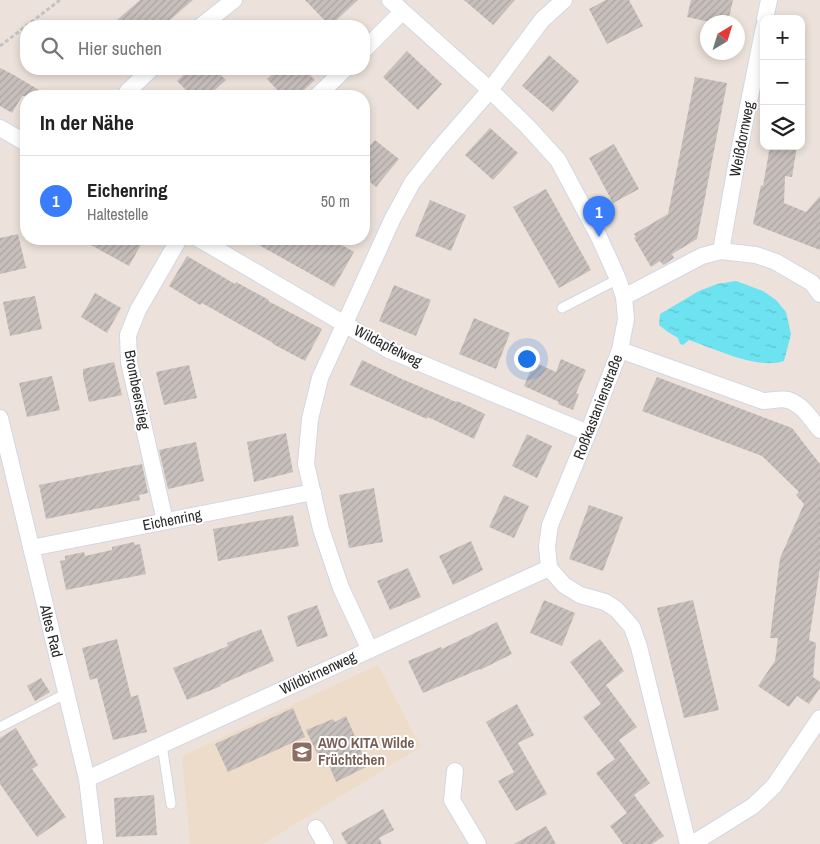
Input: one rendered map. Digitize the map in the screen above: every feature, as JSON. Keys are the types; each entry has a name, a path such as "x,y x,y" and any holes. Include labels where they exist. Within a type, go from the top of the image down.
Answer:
{"street":[{"path":"209,20 234,0"},
{"name":"Roßkastanienstraße","path":"390,0 490,90 558,160 599,237 624,297 626,318 620,350 550,525 547,546 549,568"},
{"path":"370,650 341,588 321,529 306,464 310,419 320,378 392,220 412,183 490,90 542,20 564,0"},
{"path":"766,15 769,0"},
{"path":"370,44 402,12"},
{"name":"Weißdornweg","path":"721,251 760,47"},
{"path":"129,90 145,75"},
{"path":"323,90 339,75"},
{"path":"0,128 20,140"},
{"name":"Brombeerstieg","path":"165,521 130,362 128,335 138,310 176,245"},
{"name":"Wildapfelweg","path":"215,245 389,350 588,433"},
{"path":"624,297 702,256 721,251 756,255 776,262 817,284"},
{"path":"620,350 763,401 786,400 798,404 820,430"},
{"name":"Altes Rad","path":"0,418 87,779 95,844"},
{"name":"Eichenring","path":"31,548 313,492"},
{"path":"549,568 564,585 580,595 605,602 616,609 632,627 642,656 688,844"},
{"name":"Wildbirnenweg","path":"87,779 549,568"},
{"path":"692,844 753,806 774,786 820,718"},
{"path":"454,771 452,800 478,844"},
{"path":"316,828 325,844"}],"lane":[{"path":"562,308 618,279"},
{"path":"0,727 66,693"},
{"path":"162,745 171,804"}],"path":[{"path":"34,20 60,0"},
{"path":"0,46 20,31"}],"shaded area":[{"name":"AWO KITA Wilde Früchtchen","path":"378,665 421,747 263,844 190,844 182,756"}],"water":[{"path":"736,281 763,291 776,300 786,312 791,334 784,361 762,363 749,361 689,340 683,345 680,344 678,338 659,325 660,314 699,291 717,284"}],"building":[{"path":"140,0 193,0 170,20 117,20"},
{"path":"305,0 358,0 336,20 324,20"},
{"path":"464,0 515,0 493,25"},
{"path":"606,0 629,0 643,26 607,44 589,9"},
{"path":"691,0 733,0 730,15 700,15 700,20 687,17"},
{"path":"407,51 442,84 418,110 383,77"},
{"path":"549,55 579,81 553,112 522,86"},
{"path":"0,68 39,90 20,90 20,99 12,113 0,106"},
{"path":"184,75 221,75 226,80 215,90 186,90 177,81"},
{"path":"271,75 310,75 315,80 304,90 277,90 267,79"},
{"path":"695,77 727,83 697,239 672,254 674,258 665,264 663,265 660,261 651,267 634,238 636,237 634,234 668,214"},
{"path":"490,128 518,153 493,180 465,155"},
{"path":"375,140 399,159 376,187 370,182 370,146"},
{"path":"614,144 639,189 613,203 589,158"},
{"path":"769,150 796,150 792,177 785,176 784,203 806,212 820,196 820,250 753,224 761,185 763,186"},
{"path":"546,189 591,270 559,288 513,207"},
{"path":"430,200 466,215 451,251 415,236"},
{"path":"18,234 26,268 0,274 0,238"},
{"path":"91,245 141,245 129,266"},
{"path":"259,245 342,245 354,252 334,287"},
{"path":"187,256 235,284 236,282 322,329 305,361 202,303 200,305 169,286"},
{"path":"394,285 431,300 416,336 379,321"},
{"path":"95,293 121,308 107,333 81,317"},
{"path":"35,296 42,329 10,336 3,302"},
{"path":"474,318 510,333 496,369 459,354"},
{"path":"561,359 586,370 576,393 579,394 573,410 524,386 534,362 556,372"},
{"path":"362,360 485,414 474,439 428,417 427,419 350,385"},
{"path":"114,362 122,395 89,402 83,369"},
{"path":"189,365 197,398 164,405 156,372"},
{"path":"52,376 60,410 27,417 19,383"},
{"path":"657,377 792,428 820,464 820,568 809,640 816,643 813,677 820,682 820,688 809,704 797,696 789,707 758,686 775,661 778,638 770,638 780,558 804,504 796,495 799,492 762,456 642,411"},
{"path":"286,433 293,472 254,482 247,442"},
{"path":"527,434 552,446 537,478 512,466"},
{"path":"196,442 204,481 168,489 159,450"},
{"path":"142,464 148,493 139,495 140,500 46,519 39,485"},
{"path":"374,488 383,542 349,548 339,495"},
{"path":"504,495 529,506 514,538 489,527"},
{"path":"589,505 623,517 603,571 569,559"},
{"path":"293,515 299,546 218,561 213,529"},
{"path":"471,541 483,570 453,585 439,556"},
{"path":"134,542 135,545 140,544 146,574 66,590 60,561 65,560 65,556 84,552 85,556 112,550 112,547"},
{"path":"408,568 421,597 390,610 377,581"},
{"path":"544,600 575,613 562,646 530,633"},
{"path":"693,600 719,710 684,718 657,608"},
{"path":"317,605 328,636 297,647 287,616"},
{"path":"497,622 512,654 480,670 423,693 408,661 441,647 442,649"},
{"path":"261,629 274,661 187,700 173,668 228,646 227,643"},
{"path":"117,639 131,697 138,695 147,732 113,740 97,678 90,680 82,648"},
{"path":"600,639 624,671 606,685 637,727 619,740 650,783 634,795 664,836 652,844 623,844 610,826 627,813 596,773 615,759 583,717 601,704 570,662"},
{"path":"41,678 50,692 35,701 27,686"},
{"path":"517,704 534,735 518,743 547,794 516,811 498,781 514,772 486,722"},
{"path":"293,708 305,737 228,772 215,744"},
{"path":"346,716 368,766 336,782 326,758 320,760 306,730 333,719 335,722"},
{"path":"16,728 38,765 32,769 66,817 37,837 0,784 0,738"},
{"path":"154,795 157,835 116,837 114,798"},
{"path":"383,809 394,830 379,838 382,844 347,844 341,833"},
{"path":"546,826 556,844 514,844"}],"place":[{"name":"Eichenring","path":"599,237"},
{"name":"AWO KITA Wilde Früchtchen","path":"302,752"}]}
